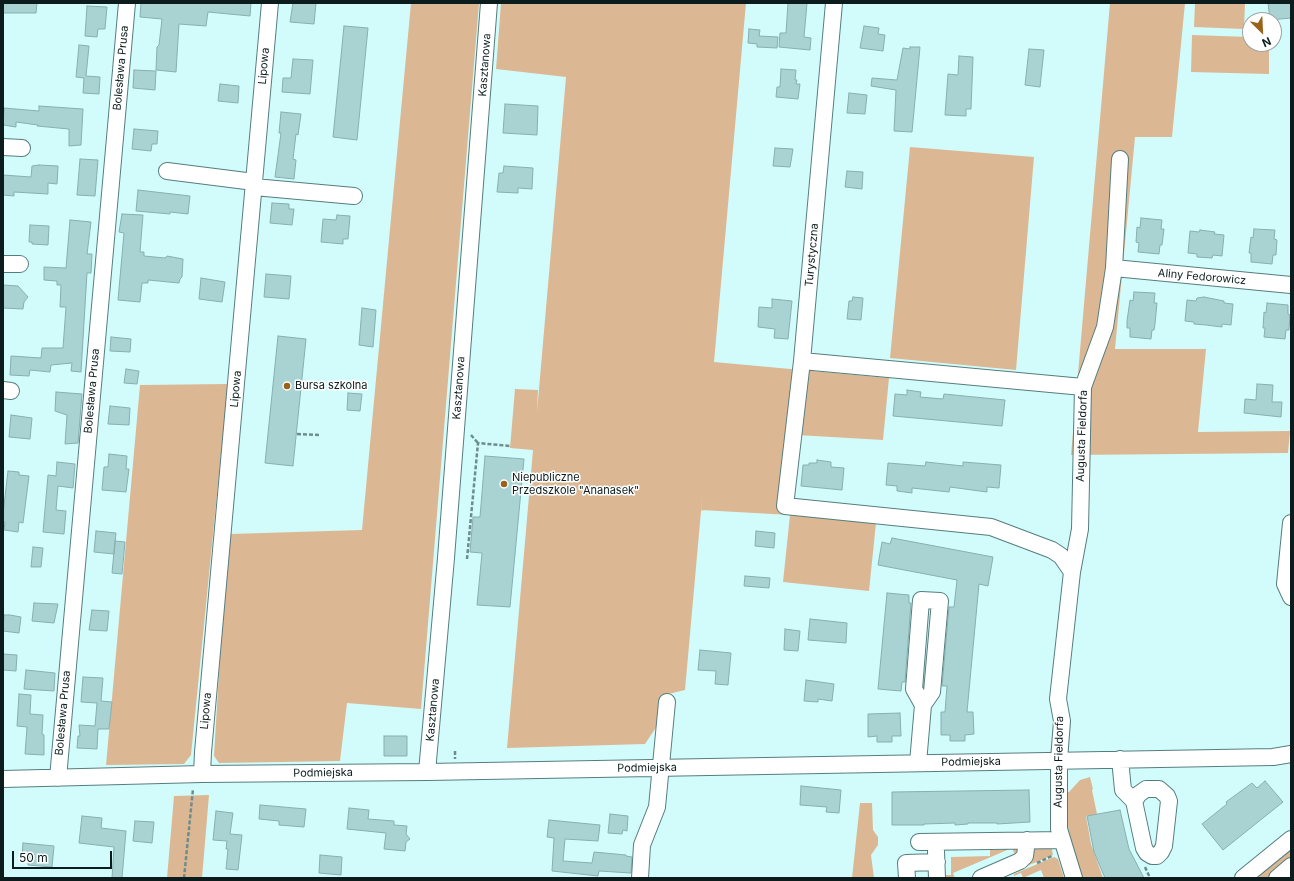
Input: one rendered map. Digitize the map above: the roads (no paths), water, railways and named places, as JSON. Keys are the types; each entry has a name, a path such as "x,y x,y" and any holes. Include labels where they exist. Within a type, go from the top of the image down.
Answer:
{"street":[{"name":"Bolesława Prusa","path":"58,778 126,3"},
{"name":"Lipowa","path":"202,774 270,3"},
{"name":"Kasztanowa","path":"427,772 446,558 490,3"},
{"name":"Turystyczna","path":"834,3 802,361 785,506 991,527 1052,550 1060,556 1072,572"},
{"path":"3,147 22,148"},
{"name":"Augusta Fieldorfa","path":"1074,878 1059,829 1059,760 1062,721 1058,699 1072,572 1080,529 1083,387 1105,327 1114,268 1120,159"},
{"path":"167,171 254,184 354,196"},
{"path":"3,264 20,264"},
{"name":"Aliny Fedorowicz","path":"1114,268 1291,285"},
{"path":"802,361 1083,387"},
{"path":"1291,523 1286,584 1291,597"},
{"path":"918,763 923,704 932,692 940,601 920,600 914,689 923,704"},
{"path":"640,878 642,845 657,807 662,768 667,702"},
{"name":"Podmiejska","path":"3,779 202,774 427,772 1273,757 1291,754"},
{"path":"1120,759 1123,790 1134,801"},
{"path":"1243,878 1291,839"},
{"path":"982,878 1020,861 1025,856 1027,840"},
{"path":"919,842 1062,840"},
{"path":"936,842 937,878"},
{"path":"907,878 906,863 937,862"},
{"path":"1277,878 1291,866"}],"place":[{"name":"Bursa szkolna","path":"287,386"},
{"name":"Niepubliczne Przedszkole \"Ananasek\"","path":"504,484"}]}
